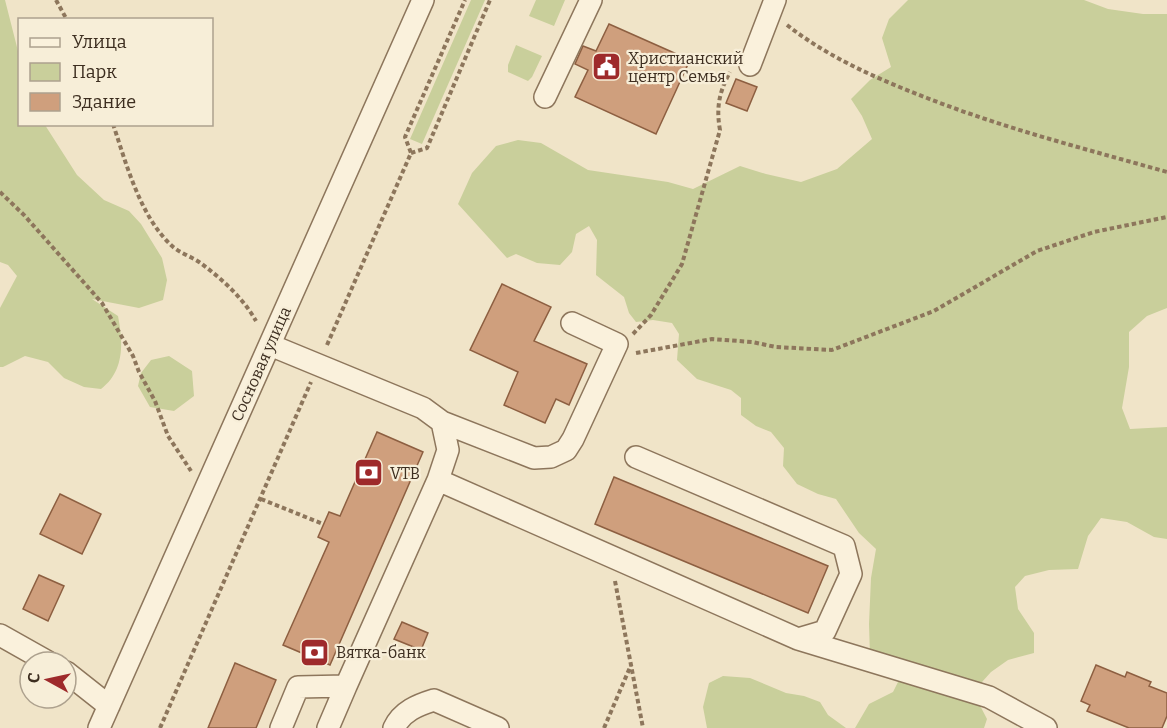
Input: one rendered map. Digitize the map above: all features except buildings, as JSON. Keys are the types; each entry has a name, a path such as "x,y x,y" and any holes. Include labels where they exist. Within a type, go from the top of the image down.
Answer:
{"street":[{"name":"Сосновая улица","path":"99,728 423,0"},
{"path":"545,97 591,0"},
{"path":"750,65 772,6"},
{"path":"270,345 423,408 442,422 524,455 534,458 551,457 566,450 573,439 613,352 572,323"},
{"path":"328,728 438,480 448,450 442,422"},
{"path":"636,457 844,546 850,574 825,631 798,639"},
{"path":"438,480 798,639 989,697 1046,728"},
{"path":"0,635 27,650"},
{"path":"78,681 109,706"},
{"path":"281,728 298,687 346,686"},
{"path":"394,728 397,722 413,707 434,700 498,728"}],"path":[{"path":"56,0 66,18"},
{"path":"160,728 411,153 405,137 465,0"},
{"path":"411,153 427,148 490,0"},
{"path":"772,6 804,39 861,72 1021,132 1167,172"},
{"path":"613,352 651,315 682,264 720,130 717,116 718,99 732,70 742,65 750,65"},
{"path":"114,126 135,187 154,224 171,245 201,263 232,289 252,314 270,345"},
{"path":"0,192 24,215 102,303 130,350 155,401 168,436 187,466 206,487"},
{"path":"613,352 644,351 712,339 752,342 776,347 832,350 934,311 1037,251 1094,231 1167,217"},
{"path":"261,499 324,525"},
{"path":"611,557 643,728"},
{"path":"604,728 631,665"}],"green space":[{"path":"0,0 5,0 18,51 18,126 46,126 77,175 104,200 129,211 141,224 162,258 167,280 163,300 139,308 92,299 118,316 121,336 118,365 109,382 101,389 84,387 64,378 48,362 25,356 0,367 0,308 17,276 8,265 0,262"},
{"path":"471,0 485,0 422,144 410,139"},
{"path":"536,0 565,0 554,26 529,16"},
{"path":"908,0 1084,0 1108,9 1143,14 1167,14 1167,308 1147,316 1129,332 1129,367 1122,408 1130,429 1167,427 1167,539 1154,537 1127,522 1101,518 1088,536 1078,569 1049,570 1025,576 1015,587 1018,609 1034,633 1034,653 1008,660 991,672 973,692 987,719 984,728 855,728 869,704 893,692 900,678 870,656 871,578 876,549 859,533 836,499 797,484 783,466 784,448 771,432 756,426 741,415 741,398 731,390 697,379 677,360 679,334 672,323 653,320 636,322 629,313 624,297 596,275 597,240 589,226 576,234 572,252 560,265 537,263 516,254 507,258 458,204 472,173 496,146 518,140 541,143 588,170 668,182 693,189 740,166 801,182 837,169 872,139 862,116 851,99 870,80 891,67 882,38 889,19"},
{"path":"516,45 542,56 528,81 508,72 508,65"},
{"path":"169,356 192,371 194,396 174,411 150,407 138,386 141,373 151,360"},
{"path":"723,676 750,678 786,693 820,702 828,715 846,728 707,728 703,707 709,683"}],"place":[{"name":"Христианский центр Семья","path":"607,67"},
{"name":"VTB","path":"369,473"},
{"name":"Вятка-банк","path":"315,652"}]}
